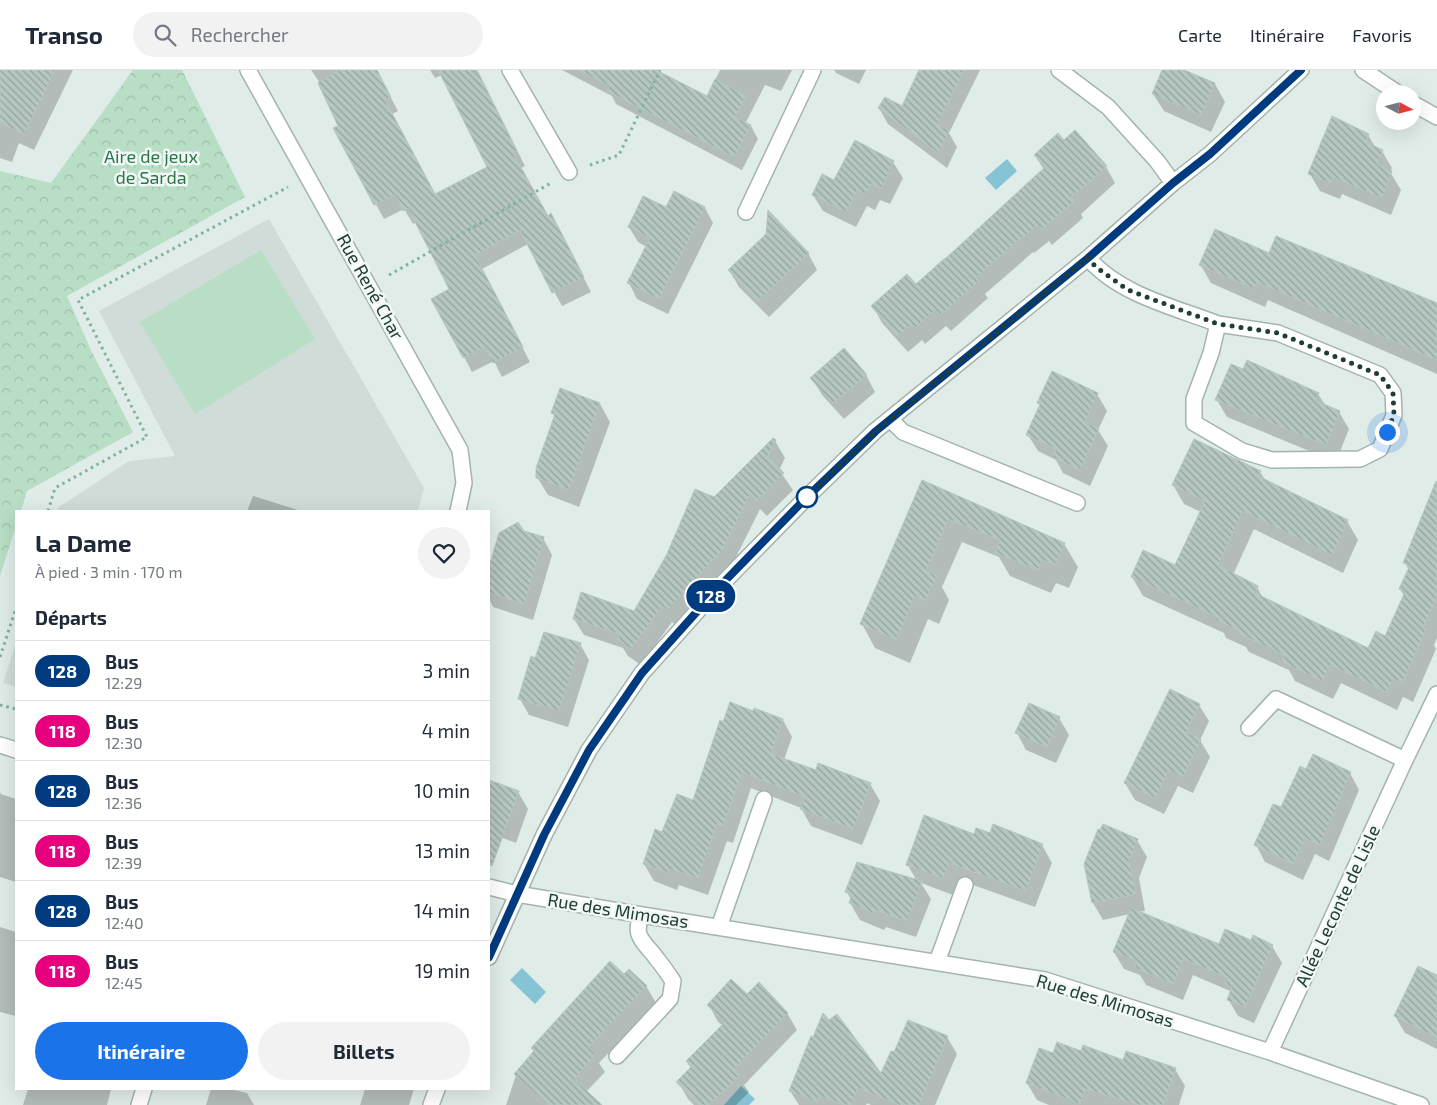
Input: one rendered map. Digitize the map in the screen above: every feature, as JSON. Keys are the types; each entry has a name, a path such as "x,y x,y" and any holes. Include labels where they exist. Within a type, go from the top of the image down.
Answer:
{"street":[{"name":"Rue René Char","path":"248,70 460,450 464,483 458,510"},
{"path":"510,70 569,172"},
{"path":"746,212 813,70"},
{"path":"1059,70 1108,107 1173,183"},
{"path":"490,955 544,835 589,750 642,673 719,587 814,490 890,419 1088,258 1173,183 1210,154 1301,70"},
{"path":"1363,70 1386,85"},
{"path":"1421,108 1437,117"},
{"path":"1088,258 1096,267 1128,290 1218,324 1278,333 1380,375 1393,393 1394,415 1380,449 1360,460 1272,460 1242,451 1194,422 1194,399 1211,353 1218,324"},
{"path":"890,419 903,432 1077,503"},
{"name":"Allée Leconte de Lisle","path":"1270,1052 1437,694"},
{"path":"1249,728 1276,699 1405,760"},
{"path":"0,745 15,750"},
{"path":"719,927 764,799"},
{"path":"937,962 965,885"},
{"name":"Rue des Mimosas","path":"490,887 517,894 642,915 1045,980 1270,1052 1420,1105"},
{"path":"617,1056 670,999 673,982 657,958 640,939 637,925 642,915"},
{"path":"140,1105 144,1090"},
{"path":"431,1105 437,1090"}],"path":[{"path":"369,286 569,172 619,155 660,70"},
{"path":"48,510 55,488 147,437 78,300 308,176"},
{"path":"0,657 15,611"},
{"path":"0,704 15,708"}],"shaded area":[{"path":"269,219 424,488 418,510 58,510 59,507 129,461 175,456 99,311"},
{"path":"15,645 15,687 3,683"}],"green space":[{"name":"Aire de jeux de Sarda","path":"133,70 182,70 245,197 67,296 91,350 133,432 27,491 21,510 15,510 15,529 0,576 0,171 51,183"},
{"path":"261,250 315,339 195,414 140,322"}],"water":[{"path":"1007,159 1017,171 996,190 985,178"},
{"path":"522,968 546,992 535,1004 510,980"},
{"path":"741,1086 755,1099 749,1105 724,1105"}],"building":[{"path":"0,70 55,70 24,134 0,123"},
{"path":"339,70 377,70 391,97 385,100 435,194 487,167 438,70 477,70 517,151 513,153 548,216 551,213 584,277 552,293 520,230 475,255 523,347 493,363 485,347 463,358 431,299 449,289 408,208 403,211 395,195 374,205 333,128 338,126 318,83"},
{"path":"578,70 656,70 707,96 715,79 746,96 735,117 751,125 734,157 607,91 609,86"},
{"path":"919,70 964,70 937,124 949,131 938,153 878,108 885,97 902,106"},
{"path":"1162,70 1184,70 1215,83 1201,115 1152,94"},
{"path":"1332,116 1369,134 1366,142 1383,150 1377,164 1392,171 1382,198 1333,177 1330,183 1308,174"},
{"path":"1075,130 1107,166 1071,197 1075,201 1042,229 1038,225 1023,236 976,277 979,281 940,315 935,310 915,328 912,324 897,336 871,306 907,274 916,284 945,259 1045,167 1034,155 1058,133 1064,140"},
{"path":"855,140 894,161 881,189 871,184 866,194 857,190 847,212 812,195 822,174 834,180"},
{"path":"674,191 705,207 659,299 627,283 650,238 628,227 643,196 666,207"},
{"path":"768,210 809,253 758,301 728,270 766,234"},
{"path":"1215,229 1269,253 1276,236 1437,303 1437,360 1257,282 1254,289 1199,265"},
{"path":"844,348 867,375 833,403 810,378"},
{"path":"1247,360 1319,393 1316,401 1340,411 1326,445 1215,400 1231,364 1243,369"},
{"path":"1052,371 1098,393 1085,422 1099,428 1080,470 1052,457 1056,449 1026,435 1040,404 1037,403"},
{"path":"560,388 600,403 569,490 536,478 536,468 555,414 551,413"},
{"path":"773,438 776,440 768,456 784,473 757,501 750,494 722,550 667,610 662,606 631,649 617,639 620,634 573,619 581,592 634,611 666,556 695,489 714,497"},
{"path":"1194,439 1261,471 1258,476 1348,520 1332,555 1243,511 1218,565 1258,586 1255,593 1368,648 1376,631 1385,636 1405,592 1399,589 1410,565 1403,563 1437,482 1437,596 1423,628 1426,629 1402,683 1393,679 1387,692 1330,665 1322,681 1282,662 1285,655 1237,633 1238,630 1214,619 1215,616 1131,577 1143,550 1175,565 1205,501 1172,485"},
{"path":"922,480 1065,543 1055,565 1042,560 1038,570 995,553 1000,540 948,519 926,571 937,575 925,601 915,596 896,640 860,624"},
{"path":"518,522 524,531 544,537 524,604 490,593 490,564 499,533"},
{"path":"544,632 581,643 559,711 518,699 531,656 535,658"},
{"path":"1170,689 1200,704 1186,732 1201,739 1183,777 1169,770 1155,798 1124,783"},
{"path":"730,702 753,711 754,708 783,719 771,754 816,770 818,763 871,783 853,829 800,809 805,797 742,772 723,827 717,824 698,878 669,869 668,873 643,864 655,829 662,832 677,794 693,800 720,720 723,722"},
{"path":"1029,703 1060,717 1047,747 1015,733"},
{"path":"1313,754 1351,772 1320,845 1305,838 1293,864 1254,845 1273,804 1281,807 1300,766 1306,769"},
{"path":"490,780 519,791 492,866 490,865"},
{"path":"924,815 974,834 976,828 990,833 993,824 1043,844 1026,891 949,863 943,878 906,865"},
{"path":"1103,824 1138,839 1129,860 1136,894 1092,903 1084,864 1098,829 1100,830"},
{"path":"857,862 922,881 907,921 876,910 875,914 849,903 852,895 845,892"},
{"path":"1131,908 1219,944 1225,929 1251,940 1253,935 1273,945 1245,1007 1227,1000 1232,987 1225,984 1228,978 1183,959 1173,984 1135,968 1137,961 1113,952"},
{"path":"610,961 624,974 629,969 647,986 588,1047 596,1054 574,1079 602,1105 548,1105 514,1074 534,1051 531,1048"},
{"path":"1418,966 1437,975 1437,1038 1394,1016"},
{"path":"731,979 747,994 759,982 788,1013 734,1069 740,1075 709,1105 699,1105 676,1082 691,1067 686,1061 725,1022 707,1005"},
{"path":"823,1013 829,1020 837,1014 881,1073 891,1051 894,1052 908,1020 948,1036 919,1105 899,1105 858,1088 851,1105 844,1105 820,1096 817,1102 789,1091 811,1036 813,1037"},
{"path":"1057,1042 1081,1051 1083,1045 1123,1060 1126,1051 1176,1068 1163,1105 1139,1105 1085,1089 1080,1104 1026,1083 1039,1048 1053,1053"}],"bus line":[{"name":"128","path":"490,955 544,835 589,750 642,673 719,587 807,497 876,431 1088,258 1173,183 1210,154 1301,70"}],"route":[{"path":"807,497 890,419 1088,258 1096,267 1128,290 1218,324 1278,333 1380,375 1393,393 1394,415 1387,432"}]}
